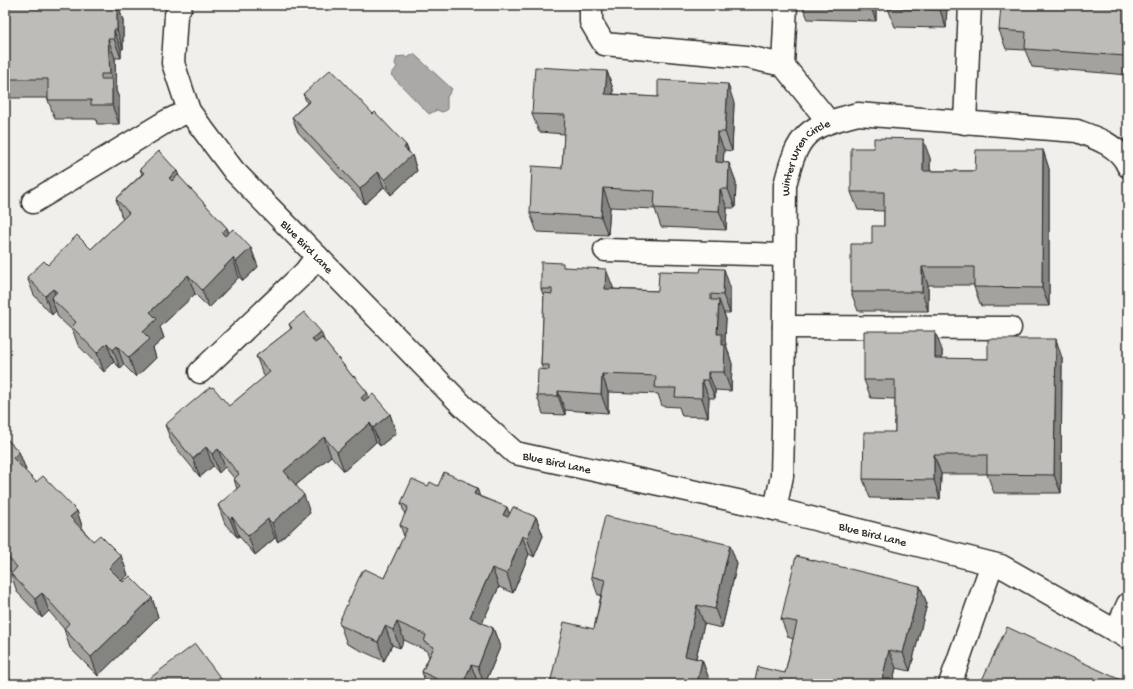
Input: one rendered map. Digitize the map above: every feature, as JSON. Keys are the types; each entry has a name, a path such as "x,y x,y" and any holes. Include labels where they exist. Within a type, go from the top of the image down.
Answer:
{"street":[{"name":"Blue Bird Lane","path":"181,5 176,15 173,63 189,111 234,171 463,406 515,453 775,509 1001,566 1122,634"},
{"path":"591,5 591,22 604,44 747,57 783,65 828,121"},
{"path":"783,65 786,5"},
{"path":"965,123 970,5"},
{"path":"33,202 167,121 189,111"},
{"name":"Winter Wren Circle","path":"775,509 782,476 785,185 792,155 806,134 828,121 858,114 1077,131 1105,141 1127,160"},
{"path":"605,250 784,255"},
{"path":"200,372 305,272 317,256"},
{"path":"784,327 1010,328"},
{"path":"950,684 992,564"},
{"path":"1122,634 1128,604"}],"shaded area":[{"path":"414,54 452,89 447,97 447,110 442,112 437,110 429,114 391,75 397,67 395,64 397,57 404,56 407,58"}],"building":[{"path":"5,5 117,5 117,30 114,30 114,39 108,39 110,74 101,74 101,79 112,79 112,105 91,105 91,100 48,100 48,79 5,79"},
{"path":"888,5 940,5 940,10 888,8"},
{"path":"1001,5 1128,5 1126,56 1025,49 1026,32 999,30"},
{"path":"535,67 607,71 605,94 658,97 658,80 728,84 725,132 717,132 716,162 729,163 728,189 720,189 719,211 654,208 655,191 603,188 601,217 530,213 532,166 562,168 565,115 532,114"},
{"path":"331,69 373,114 375,112 406,145 404,148 412,155 385,180 378,172 360,189 292,117 310,101 303,94"},
{"path":"874,138 923,139 923,171 975,171 976,150 1043,150 1042,288 974,287 974,267 922,267 922,292 851,292 851,244 872,244 872,226 884,226 884,192 851,192 851,148 874,148"},
{"path":"159,151 177,171 169,178 172,181 178,175 227,228 222,233 225,236 233,229 251,248 236,262 233,258 202,290 188,275 150,312 157,319 143,332 150,339 129,358 117,346 113,350 107,343 97,353 72,327 76,322 51,298 57,292 53,289 45,296 27,277 44,261 48,265 77,235 91,249 129,213 116,199 144,173 140,169"},
{"path":"541,262 563,263 563,267 606,269 605,289 658,291 659,271 700,272 701,268 724,269 723,295 711,294 711,300 719,300 717,334 722,334 722,345 725,345 724,372 708,372 708,380 702,380 702,398 675,397 676,388 655,388 656,376 602,374 601,394 558,391 558,396 537,396 538,369 549,370 549,365 541,365 544,293 552,294 552,289 541,289"},
{"path":"304,312 321,332 312,339 315,343 322,338 367,392 361,398 364,401 373,394 390,414 373,428 370,423 337,452 324,437 284,471 304,495 272,523 268,519 248,536 232,517 230,519 218,505 240,486 234,479 239,474 218,449 212,454 206,447 193,459 165,425 210,387 213,387 229,406 270,372 256,356 292,328 289,324"},
{"path":"864,331 935,331 935,358 988,359 988,339 1056,339 1054,475 987,474 987,455 934,455 934,480 863,479 864,432 895,432 895,380 864,380"},
{"path":"5,437 19,452 13,458 36,482 43,476 77,511 70,517 93,541 100,535 121,556 109,568 123,582 130,576 152,598 91,657 64,629 69,623 42,593 35,599 11,574 17,567 5,554"},
{"path":"444,472 477,488 474,494 507,507 503,515 508,517 513,507 536,517 527,538 522,536 507,574 492,568 470,617 493,628 478,667 471,665 463,684 448,684 422,672 434,647 424,642 426,635 397,622 393,630 385,626 378,642 340,625 339,622 362,571 365,569 384,578 407,529 400,525 408,507 401,503 412,479 428,486 430,482 438,486"},
{"path":"605,516 730,545 715,609 697,605 685,656 702,660 697,684 550,684 564,622 594,629 605,580 591,576"},
{"path":"796,556 920,586 903,653 889,650 881,684 754,684 758,667 785,673 797,622 781,619"},
{"path":"1007,627 1127,683 980,684"},
{"path":"195,644 225,684 142,684"}]}
